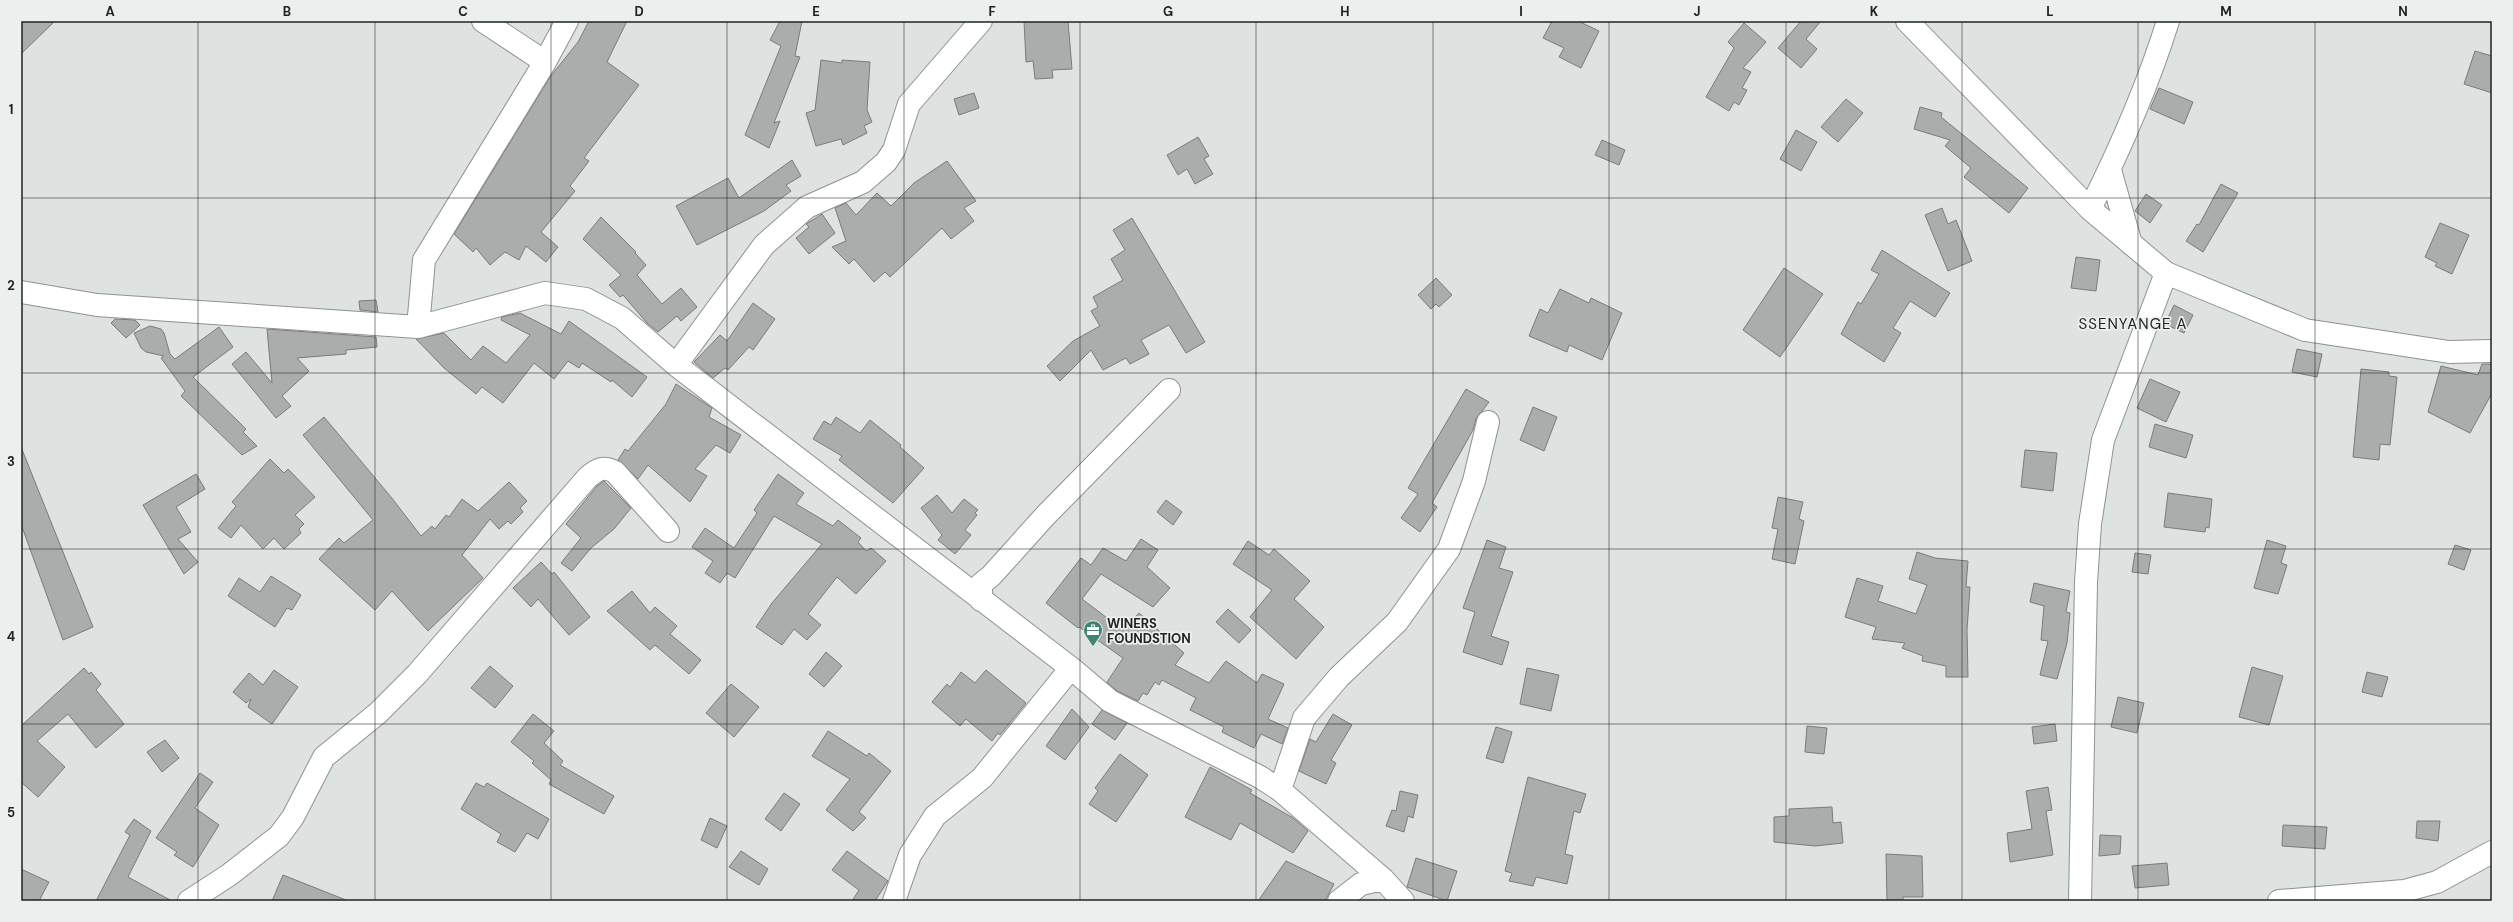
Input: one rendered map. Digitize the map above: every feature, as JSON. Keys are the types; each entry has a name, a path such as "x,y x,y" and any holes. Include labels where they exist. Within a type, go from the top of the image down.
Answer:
{"street":[{"path":"483,21 545,62"},
{"path":"418,327 424,260 545,62 567,21"},
{"path":"676,365 764,245 807,207 863,182 886,162 894,150 909,104 981,21"},
{"path":"1907,21 2090,209 2166,273 2305,330 2448,352 2492,351"},
{"path":"2090,209 2110,170 2159,50 2168,21"},
{"path":"2110,170 2131,244"},
{"path":"2080,901 2086,582 2090,524 2103,440 2166,273"},
{"path":"21,292 97,305 418,327 546,292 586,299 622,318 676,365 981,600 1072,668 1110,701 1260,777 1280,790 1383,879 1403,901"},
{"path":"981,600 981,584 991,576 1046,515 1169,390"},
{"path":"1280,790 1304,718 1339,677 1397,622 1449,549 1474,481 1488,422"},
{"path":"189,901 229,875 279,836 293,817 324,757 378,713 418,674 588,477 597,469 606,468 615,472 668,531"},
{"path":"894,901 910,855 935,816 982,778 1072,668"},
{"path":"2278,901 2404,891 2437,882 2492,852"},
{"path":"1338,901 1361,884 1383,879"}],"building":[{"path":"21,21 55,21 21,54"},
{"path":"589,21 627,21 607,62 639,85 584,158 589,161 570,186 575,191 541,232 558,247 546,262 526,246 519,260 505,252 490,265 476,248 473,252 454,234 550,77 578,42"},
{"path":"780,21 802,21 795,56 800,57 774,123 780,121 769,148 745,135 781,46 770,40"},
{"path":"1024,21 1068,21 1072,69 1052,70 1053,78 1035,79 1033,61 1026,62"},
{"path":"1552,21 1578,21 1599,31 1581,68 1559,57 1564,48 1543,38"},
{"path":"1801,21 1821,21 1806,39 1817,49 1801,68 1778,48"},
{"path":"1744,23 1766,42 1743,68 1751,72 1742,88 1747,90 1739,105 1734,102 1729,111 1706,97 1734,48 1728,42"},
{"path":"2475,51 2492,56 2492,93 2464,84"},
{"path":"821,60 842,63 842,60 870,62 867,110 872,122 864,126 867,133 843,145 841,139 816,146 806,113 815,110"},
{"path":"2159,88 2193,102 2184,124 2150,109"},
{"path":"974,93 979,108 959,115 954,99"},
{"path":"1846,99 1863,113 1838,142 1821,127"},
{"path":"1920,107 1942,113 1941,117 2028,188 2009,213 1964,177 1971,168 1945,146 1950,140 1914,129"},
{"path":"1796,130 1817,142 1801,171 1780,159"},
{"path":"1198,137 1209,156 1204,159 1213,174 1195,184 1187,169 1178,175 1167,155"},
{"path":"1602,140 1625,150 1619,165 1595,155"},
{"path":"792,160 801,176 786,185 791,191 764,211 697,245 676,206 728,178 739,198"},
{"path":"947,161 976,201 964,208 974,221 951,239 942,228 890,277 885,272 874,282 854,259 849,264 832,247 846,241 835,208 846,203 856,215 877,193 891,206 914,183"},
{"path":"2221,184 2238,193 2203,252 2186,241 2197,224 2199,225"},
{"path":"2146,194 2162,205 2150,223 2135,211"},
{"path":"1942,208 1948,224 1956,220 1972,261 1948,271 1925,215"},
{"path":"822,214 835,233 809,254 796,238 809,227 806,224"},
{"path":"601,217 636,252 635,253 646,265 637,275 662,304 681,288 697,307 681,321 677,316 658,332 647,323 623,295 620,297 609,285 621,275 583,239"},
{"path":"1132,218 1205,342 1186,353 1169,325 1141,340 1149,354 1130,364 1126,358 1103,370 1091,350 1060,381 1047,366 1073,341 1100,326 1091,311 1098,307 1093,297 1123,280 1111,259 1125,250 1113,230"},
{"path":"2440,223 2469,235 2452,274 2435,266 2437,263 2425,257"},
{"path":"1882,250 1950,293 1935,317 1910,301 1893,328 1901,333 1884,362 1841,334 1858,302 1861,304 1879,274 1871,270"},
{"path":"2076,257 2100,260 2096,291 2071,288"},
{"path":"1784,268 1823,294 1780,357 1743,330"},
{"path":"1436,278 1452,295 1439,307 1436,304 1431,309 1418,295"},
{"path":"1560,289 1589,303 1591,298 1622,313 1602,360 1569,345 1567,352 1529,336 1540,309 1548,313"},
{"path":"376,300 378,312 360,310 359,301"},
{"path":"753,303 775,319 753,350 749,347 728,370 725,368 713,378 694,362 720,335 727,341"},
{"path":"2174,305 2193,315 2184,333 2165,324"},
{"path":"520,313 561,334 569,321 647,377 632,397 612,380 611,382 582,363 579,368 568,361 554,379 534,363 503,403 482,387 476,394 444,368 416,339 444,333 471,360 483,346 506,363 530,335 501,320 502,317"},
{"path":"115,319 135,320 140,325 126,338 111,323"},
{"path":"150,326 161,329 164,333 170,354 175,359 219,327 233,347 193,377 246,429 243,432 257,446 242,455 181,396 185,391 161,358 164,356 146,352 141,348 134,333"},
{"path":"267,329 376,337 377,347 346,350 346,354 297,358 309,371 282,396 291,406 276,418 232,364 246,352 272,383"},
{"path":"2297,349 2322,354 2317,377 2292,372"},
{"path":"2482,364 2492,364 2492,393 2470,433 2428,412 2441,366 2478,375"},
{"path":"2361,369 2389,372 2389,376 2397,377 2390,445 2380,444 2379,460 2353,457"},
{"path":"2150,379 2180,392 2166,422 2137,408"},
{"path":"676,384 712,408 709,417 741,435 730,453 716,445 695,469 707,476 690,502 648,465 638,479 618,460 625,449 628,451 666,404"},
{"path":"1466,389 1489,402 1476,419 1473,430 1432,503 1437,507 1420,532 1401,518 1418,494 1408,488"},
{"path":"1533,407 1557,417 1544,451 1520,440"},
{"path":"324,417 391,497 421,536 432,526 435,529 446,515 449,517 462,499 478,511 509,482 527,501 520,508 523,512 511,524 508,521 499,529 490,519 462,555 483,578 428,631 392,591 375,610 319,559 339,538 344,543 373,520 303,435"},
{"path":"836,417 860,433 870,420 901,445 900,447 924,468 893,503 839,460 842,456 813,439 824,421 831,425"},
{"path":"2155,424 2193,435 2186,458 2149,447"},
{"path":"21,447 93,627 63,640 21,524"},
{"path":"2025,450 2057,453 2053,491 2021,487"},
{"path":"270,459 284,473 288,469 315,497 295,515 304,524 299,529 301,533 284,549 274,538 263,549 241,525 231,538 218,528 236,506 232,502"},
{"path":"196,474 205,489 176,507 191,532 178,539 198,562 184,574 143,505"},
{"path":"778,474 804,493 796,504 833,526 838,520 861,538 858,542 866,551 871,548 886,561 856,594 837,577 808,614 821,625 807,640 794,629 782,645 756,627 772,603 822,544 774,516 735,578 727,573 720,583 705,573 713,561 692,547 705,528 734,548 757,513 754,510"},
{"path":"604,481 631,508 614,529 591,548 572,571 561,563 581,538 566,524 597,486"},
{"path":"2168,493 2212,499 2209,528 2206,527 2205,532 2164,527"},
{"path":"937,495 952,513 964,499 978,510 975,513 977,515 965,530 971,535 955,554 938,540 942,535 921,508"},
{"path":"1778,497 1803,502 1799,519 1804,521 1795,564 1772,559 1778,529 1772,528"},
{"path":"1166,500 1182,512 1173,525 1157,512"},
{"path":"1141,539 1158,550 1147,567 1170,588 1153,607 1101,574 1082,599 1123,630 1139,613 1184,653 1175,665 1209,683 1226,661 1257,683 1262,674 1284,684 1268,719 1288,728 1282,744 1261,734 1254,748 1222,732 1224,727 1190,710 1196,698 1162,680 1159,685 1155,682 1147,695 1143,693 1138,701 1117,691 1107,682 1123,658 1079,627 1078,628 1046,603 1081,558 1091,565 1103,548 1126,561"},
{"path":"1487,540 1506,547 1499,568 1513,572 1491,636 1509,642 1502,665 1463,652 1475,612 1463,608"},
{"path":"2267,540 2286,546 2281,563 2287,565 2278,594 2254,588"},
{"path":"1248,541 1269,555 1274,549 1310,581 1294,599 1324,627 1296,659 1250,617 1272,590 1233,564"},
{"path":"2455,545 2471,550 2464,570 2448,564"},
{"path":"1917,552 1935,558 1968,561 1966,587 1970,587 1967,630 1968,677 1946,677 1946,666 1922,661 1923,656 1902,648 1905,643 1872,639 1876,627 1845,617 1857,578 1883,586 1878,601 1916,614 1927,585 1909,579"},
{"path":"2135,553 2151,555 2148,574 2132,572"},
{"path":"541,562 552,574 554,572 590,617 569,635 538,599 531,607 513,588"},
{"path":"271,576 301,595 292,610 287,608 275,627 228,596 239,578 260,592"},
{"path":"2034,583 2070,591 2066,612 2070,613 2067,643 2057,679 2040,675 2048,641 2041,640 2044,606 2030,602"},
{"path":"632,591 650,613 655,607 677,626 670,634 701,660 689,674 655,645 650,650 607,611"},
{"path":"1228,609 1251,630 1239,643 1216,622"},
{"path":"826,652 842,666 824,687 809,674"},
{"path":"490,666 513,686 495,708 471,688"},
{"path":"2252,667 2283,676 2269,725 2239,717"},
{"path":"84,668 89,674 91,672 101,684 96,690 124,724 96,748 68,714 37,741 65,767 38,797 21,782 21,726"},
{"path":"1527,668 1559,675 1551,711 1520,704"},
{"path":"274,670 298,687 272,724 248,707 251,699 246,703 233,692 249,673 263,685"},
{"path":"986,670 1026,703 1000,735 998,733 992,741 966,719 960,726 932,702 947,684 950,687 961,672 975,683"},
{"path":"2367,672 2388,677 2382,697 2362,692"},
{"path":"731,684 759,707 734,737 706,713"},
{"path":"2118,697 2144,703 2137,733 2111,727"},
{"path":"1072,709 1089,727 1065,760 1046,746"},
{"path":"1102,710 1127,723 1115,740 1092,724"},
{"path":"533,714 554,731 544,743 563,761 560,765 614,796 604,814 549,784 551,780 532,763 534,761 511,742"},
{"path":"1333,714 1352,725 1331,760 1336,763 1326,784 1299,771 1310,739 1316,742"},
{"path":"2055,724 2057,741 2034,744 2032,727"},
{"path":"1807,726 1827,728 1824,754 1805,752"},
{"path":"1496,727 1512,732 1503,763 1486,758"},
{"path":"828,731 867,756 869,753 891,771 859,812 866,818 853,831 826,810 850,779 812,756"},
{"path":"165,740 179,758 162,772 147,752"},
{"path":"1120,754 1148,775 1116,822 1089,804 1098,791 1095,788"},
{"path":"1210,767 1252,790 1250,793 1293,818 1308,831 1293,853 1240,823 1231,840 1185,817"},
{"path":"200,773 213,782 195,808 219,825 193,867 174,855 177,852 156,838"},
{"path":"1528,777 1586,794 1580,813 1574,811 1565,854 1573,856 1567,884 1536,877 1533,886 1509,881 1512,873 1505,871"},
{"path":"476,783 484,787 487,783 549,819 538,839 527,833 515,852 497,842 501,834 461,809"},
{"path":"2048,787 2052,810 2046,811 2053,855 2010,862 2007,833 2032,829 2026,791"},
{"path":"1400,791 1418,795 1413,818 1408,816 1404,832 1386,826 1392,810 1396,811"},
{"path":"784,793 800,804 781,831 765,819"},
{"path":"1832,807 1833,823 1841,822 1843,843 1815,846 1774,842 1774,817 1789,816 1789,809"},
{"path":"710,818 727,826 717,848 701,840"},
{"path":"134,819 151,831 128,877 172,901 96,901 130,835 125,832"},
{"path":"2417,821 2440,821 2438,841 2416,838"},
{"path":"2283,825 2327,827 2325,849 2282,846"},
{"path":"2100,835 2121,836 2120,854 2099,856"},
{"path":"741,851 768,869 759,885 729,867"},
{"path":"847,851 888,881 875,901 852,901 859,890 832,870"},
{"path":"1886,854 1922,856 1923,897 1903,897 1903,901 1887,901"},
{"path":"1416,858 1457,871 1447,901 1407,887"},
{"path":"1286,861 1334,884 1325,901 1258,901"},
{"path":"2167,863 2169,885 2135,888 2132,866"},
{"path":"21,869 49,882 39,901 21,901"},
{"path":"283,875 346,900 346,901 272,901"}],"place":[{"name":"WINERS FOUNDSTION","path":"1093,647"}],"district":[{"name":"SSENYANGE A","path":"2133,324"}]}
